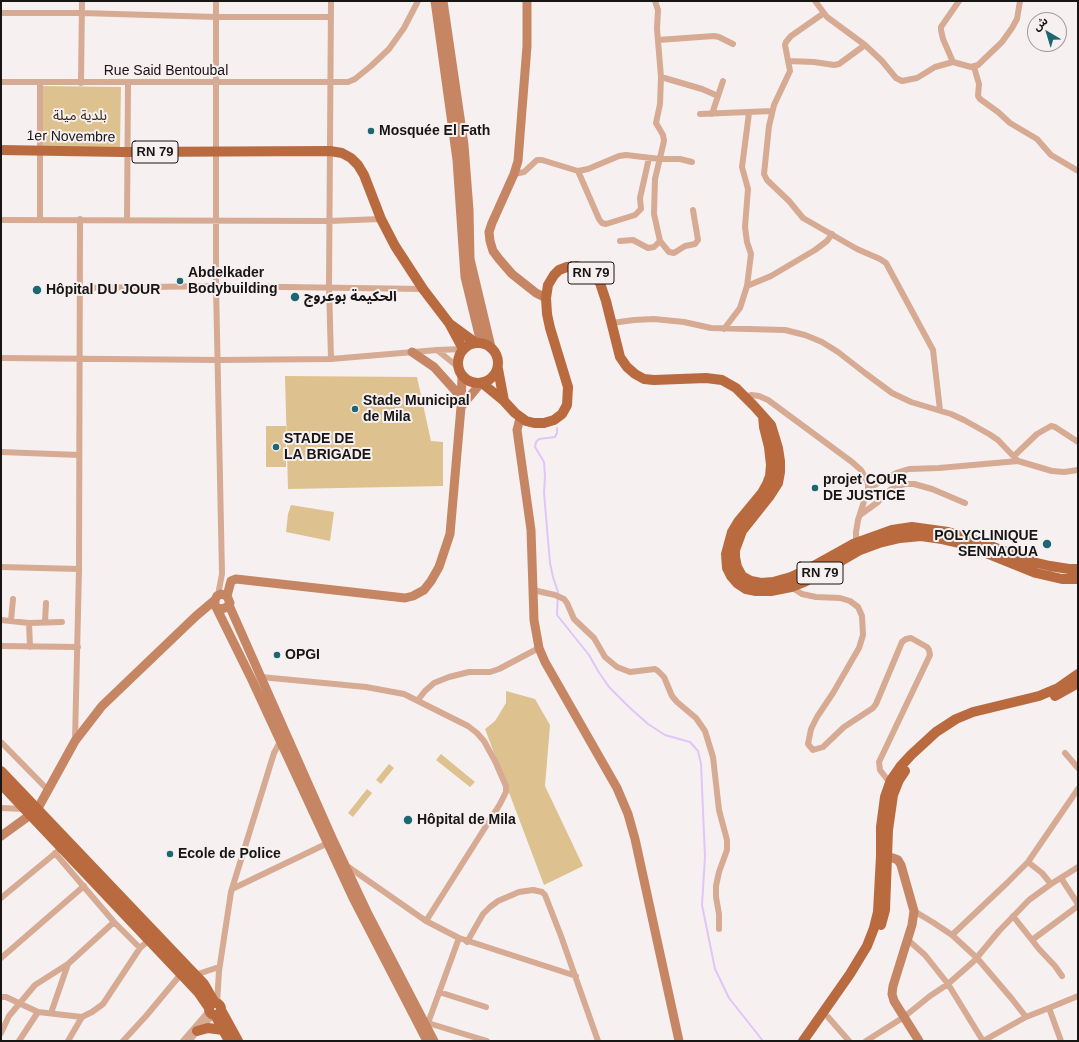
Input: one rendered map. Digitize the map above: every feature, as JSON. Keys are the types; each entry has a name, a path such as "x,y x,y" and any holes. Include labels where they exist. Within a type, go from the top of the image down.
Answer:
{"main road":[{"path":"435,1 458,134"},
{"path":"443,1 461,160 469,210 470,259 482,344 498,357 498,369 504,401"},
{"path":"527,1 527,54 518,161 514,174 489,232 493,251 499,260 512,274 536,293 546,298"},
{"name":"1er Novembre","path":"1,150 127,152 330,151"},
{"name":"RN 79","path":"330,151 342,153 358,164 364,175 381,219 395,246 423,289 449,324 463,349"},
{"name":"RN 79","path":"520,418 534,423 544,423 554,420 562,414 568,405 568,387 550,328 546,298 550,280 559,270 577,266 587,268 600,283 612,322 620,357 635,374 644,379 654,380 706,378 729,383 736,388 771,425 780,461 778,483 769,497 747,524 738,540 735,550 735,557 737,567 742,576 751,581 761,583 773,582 791,577 856,542 892,530 912,527 948,532 966,537 1033,562 1069,569 1078,569"},
{"name":"RN 79","path":"449,324 482,344"},
{"path":"1,836 31,811 48,790 75,741 102,706 190,623 221,602 231,581 236,579 405,598 424,590 439,567 450,534 461,407 460,371 458,358 463,349 469,345 482,344"},
{"path":"412,352 434,367 461,397"},
{"path":"461,407 481,384 489,381 494,376 498,369"},
{"path":"460,371 470,382 481,384 504,401 520,418 517,430 531,530 534,620 539,648 545,662 617,788 628,814 635,839 679,1041"},
{"name":"RN 79","path":"762,416 769,447 771,465 770,476 762,493 738,522 732,532 726,554 731,576 737,583 746,589 764,591 791,587 818,575 860,550 879,543 900,538 921,536 964,544 1036,573 1062,578 1078,579"},
{"path":"221,602 261,677 367,912 427,1023 434,1041"},
{"path":"221,602 280,742 357,906 427,1041"},
{"path":"811,1041 870,955 880,933 885,910 884,857 881,827 885,797 890,784 900,767 936,732 956,719 973,712 1039,696 1058,688 1078,674"},
{"path":"803,1041 850,974 867,946 874,928 878,912 893,795 899,780 908,767 942,736 956,726 969,721 1045,701 1078,683"},
{"path":"1,771 31,811 58,851 149,940 214,1010 238,1041"},
{"path":"1,784 31,811 204,984 214,1010 229,1041"},
{"path":"884,857 898,860 901,865 914,911 908,940 892,990 894,1000 919,1041"},
{"path":"197,1031 208,1028 223,1030"}],"street":[{"path":"81,83 82,1"},
{"path":"216,1 215,220 222,574 221,602"},
{"path":"331,1 329,286 331,358"},
{"name":"Rue Said Bentoubal","path":"1,82 348,82 355,79 389,49 404,28 418,1"},
{"path":"655,1 658,10 657,24 662,77 660,104 656,124 663,135 664,141 655,179 654,214 660,241 670,252 674,253 685,246 695,244 698,240 693,210"},
{"path":"954,62 943,39 941,30 945,21 959,1"},
{"path":"818,2 824,13 865,45 882,61 896,78 902,81 917,78 935,67 954,62 971,67 978,65 1006,37 1017,19 1020,1"},
{"path":"1,13 331,17"},
{"path":"824,13 789,38 785,45 790,71 772,111 764,170 767,180 803,218 832,234 856,250 880,259 888,267 933,350 940,410"},
{"path":"658,40 714,36 733,44"},
{"path":"788,61 814,62 830,65 839,64 865,45"},
{"path":"974,67 979,84 978,96 980,99 1010,123 1037,139 1051,155 1078,171"},
{"path":"662,77 702,89 718,96"},
{"path":"712,114 723,81"},
{"path":"40,83 40,220"},
{"path":"127,220 128,83"},
{"path":"700,114 772,111"},
{"path":"724,329 740,308 747,286 752,254 745,227 748,189 742,167 749,113"},
{"path":"514,174 524,172 537,160 542,160 578,171 588,169 619,156 626,155 660,159 680,159 692,162"},
{"path":"578,171 599,219 602,223 606,224 635,215 641,209 640,198 649,158"},
{"path":"75,741 79,569 80,219"},
{"path":"1,220 80,219 330,221 381,219"},
{"path":"747,286 771,276 815,250 832,234"},
{"path":"620,241 632,240 648,248 654,247 660,241"},
{"path":"80,288 329,286 423,289"},
{"path":"612,322 654,319 684,322 711,328 785,330 805,336 822,342 838,352 892,392 911,402 940,410 964,420 989,434 998,440 1016,458 1052,471 1064,472 1078,470"},
{"path":"1,358 218,360 331,358 463,349"},
{"path":"437,350 460,371"},
{"path":"745,397 751,395 759,396 768,400 852,462 865,475 868,482 868,489 856,528 856,542"},
{"path":"868,489 896,473 909,469 939,468 1016,458 1037,434 1046,427 1055,427 1078,442"},
{"path":"1,452 79,455"},
{"path":"860,515 878,502 890,490 905,484 914,484 932,489 965,503"},
{"path":"1,567 79,569"},
{"path":"222,574 231,581"},
{"path":"791,587 802,594 816,597 840,598 850,601 858,607 862,616 863,634 859,648 817,717 808,744 813,750 823,748 844,727 873,708 902,642 906,639 912,638 927,647 929,650 930,654 879,762 880,770 890,784"},
{"path":"533,590 555,595 564,599 574,619 594,638 605,657 617,668 630,672 655,670 661,673 672,696 696,718 705,731 712,757 719,810 727,840 727,850 716,886 719,929"},
{"path":"11,621 13,599"},
{"path":"44,622 46,603"},
{"path":"1,620 29,623 62,622"},
{"path":"29,623 30,647"},
{"path":"1,646 78,647"},
{"path":"418,700 434,683 449,677 469,672 490,672 499,669 539,648"},
{"path":"261,677 366,687 404,694 468,726 484,741 506,786 506,792 500,804 426,921"},
{"path":"189,1041 214,1010 219,967 232,889 274,753 280,742"},
{"path":"2,743 48,790"},
{"path":"1065,753 1078,768"},
{"path":"952,935 1028,862 1078,789"},
{"path":"1,808 31,811"},
{"path":"232,889 328,843"},
{"path":"1,898 58,851 84,886 114,922 140,948"},
{"path":"1028,862 1042,873 1051,884"},
{"path":"346,865 426,921 458,938 576,976"},
{"path":"866,1041 904,1017 930,996 948,984 977,958 1029,900 1078,867"},
{"path":"1032,940 1078,905 1061,878"},
{"path":"1,958 84,886"},
{"path":"467,942 477,922 490,907 508,896 519,892 538,890 545,894 576,976 598,1041"},
{"path":"914,911 952,935 977,958 1026,1017"},
{"path":"1014,916 1062,976"},
{"path":"1,1033 9,1016 35,985 68,964 114,922"},
{"path":"458,938 427,1023 488,1041"},
{"path":"68,1041 82,1018 103,1004 140,948 149,940"},
{"path":"908,940 925,955 948,984 983,1041 1026,1017 1078,996"},
{"path":"50,1013 68,964"},
{"path":"195,975 219,967"},
{"path":"123,1041 181,974"},
{"path":"439,992 486,1007"},
{"path":"1,997 6,997 38,1012 82,1018"},
{"path":"1049,1008 1061,1041"},
{"path":"183,1041 214,1010"},
{"path":"19,1041 38,1012"},
{"path":"828,1017 849,1041"}],"green space":[{"name":"بلدية ميلة","path":"41,86 121,87 120,147 40,147"},
{"name":"Stade Municipal de Mila","path":"285,376 417,377 431,441 443,442 443,486 288,489"},
{"name":"STADE DE LA BRIGADE","path":"266,426 286,426 286,467 266,467"},
{"path":"291,505 334,512 330,541 286,532 288,514"},
{"path":"506,691 535,699 550,725 545,786 583,866 544,885 485,729 495,721 506,703"},
{"path":"441,754 475,782 470,787 436,760"},
{"path":"389,764 394,768 381,784 376,780"},
{"path":"367,789 372,793 353,817 348,813"}],"waterway":[{"path":"557,428 555,437 539,439 536,442 535,447 544,462 544,493 550,563 558,592 557,615 589,655 609,687 629,707 648,724 665,735 690,742 698,751 701,764 705,857 702,905 715,969 729,998 763,1041"}],"place":[{"name":"Mosquée El Fath","path":"371,131"},
{"name":"Abdelkader Bodybuilding","path":"180,281"},
{"name":"Hôpital DU JOUR","path":"37,290"},
{"name":"الحكيمة بوعروج","path":"295,297"},
{"name":"Stade Municipal de Mila","path":"355,409"},
{"name":"STADE DE LA BRIGADE","path":"276,447"},
{"name":"projet COUR DE JUSTICE","path":"815,488"},
{"name":"POLYCLINIQUE SENNAOUA","path":"1047,544"},
{"name":"OPGI","path":"277,655"},
{"name":"Hôpital de Mila","path":"408,820"},
{"name":"Ecole de Police","path":"170,854"}]}
